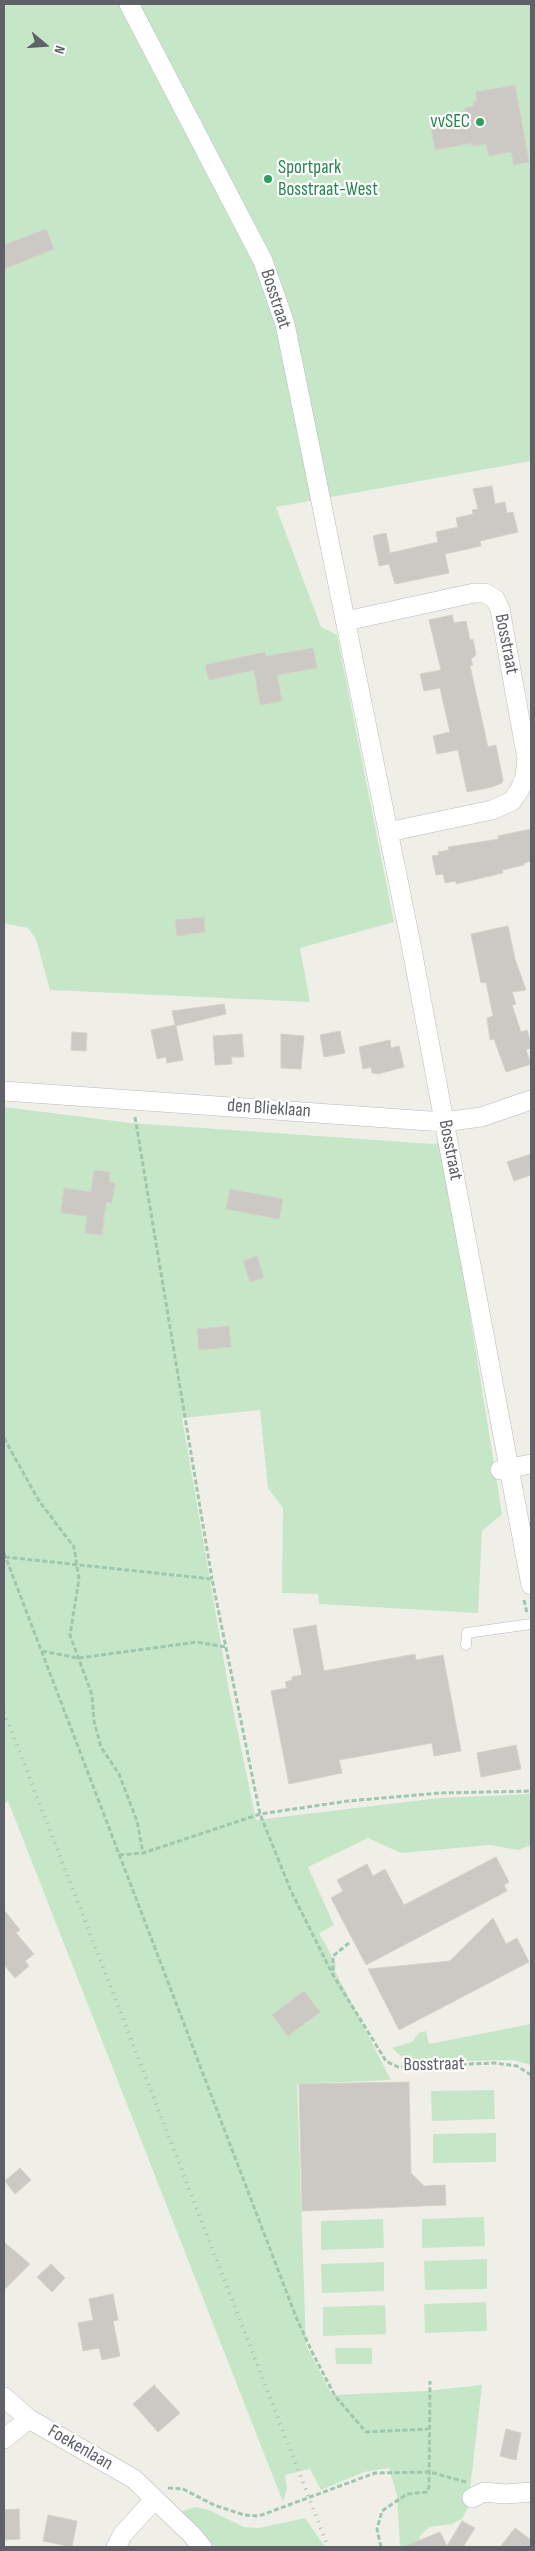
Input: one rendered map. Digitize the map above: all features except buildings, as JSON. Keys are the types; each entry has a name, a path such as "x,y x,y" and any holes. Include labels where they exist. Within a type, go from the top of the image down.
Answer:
{"street":[{"name":"Bosstraat","path":"129,4 263,261 284,324 388,832 444,1122 504,1470 531,1585"},
{"name":"Bosstraat","path":"346,621 474,593 485,593 496,599 500,609 528,758 525,777 520,789 512,801 492,810 388,832"},
{"name":"den Blieklaan","path":"4,1091 444,1122 481,1117 531,1100"},
{"path":"504,1470 531,1464"},
{"name":"Foekenlaan","path":"4,2397 29,2419 134,2479 202,2547"},
{"path":"4,2439 29,2419"},
{"path":"478,2495 531,2492"},
{"path":"116,2547 123,2534 154,2500"}],"lane":[{"path":"466,1644 467,1633 531,1624"}],"path":[{"name":"Bosstraat","path":"132,1099 212,1579 260,1814 290,1891 333,1975 386,2061 398,2067 494,2064 517,2066 531,2075"},
{"path":"4,1438 39,1502 74,1547 79,1579 70,1635 92,1695 94,1720 102,1747 119,1774 134,1813 143,1853"},
{"path":"212,1579 78,1566 5,1555 296,2317 335,2396 366,2432 428,2429"},
{"path":"41,1651 78,1658 197,1642 226,1647"},
{"path":"120,1855 143,1853 260,1814 348,1801 440,1793 531,1791"},
{"path":"333,1975 333,1956 349,1944"},
{"path":"381,2547 377,2529 382,2511 407,2494 427,2492 430,2472 428,2429 430,2381"},
{"path":"154,2500 169,2486 183,2489 227,2510 244,2515 259,2516 365,2475 375,2473 430,2472 473,2484 478,2495"}],"green space":[{"name":"Sportpark Bosstraat-West","path":"4,4 531,4 531,461 276,507 321,627 337,635 394,922 300,948 310,1002 50,990 36,939 28,928 4,923"},
{"path":"4,1107 131,1123 433,1144 442,1141 502,1514 482,1531 478,1613 319,1604 318,1594 282,1593 283,1508 268,1488 260,1410 182,1418 229,1690 256,1820 439,1798 531,1794 531,1845 518,1850 490,1845 401,1853 368,1838 308,1867 334,1925 319,1933 336,1964 335,1971 391,2080 297,2084 306,2345 332,2395 426,2391 482,2385 468,2507 462,2519 452,2524 429,2527 420,2536 419,2547 400,2547 397,2495 389,2468 364,2472 321,2490 310,2469 285,2475 287,2488 283,2502 8,1801 4,1804"},
{"path":"531,2024 531,2065 514,2060 407,2062 392,2048 412,2042 419,2033 426,2031 429,2044"},
{"path":"494,2090 495,2119 432,2121 431,2091"},
{"path":"496,2133 496,2162 433,2163 433,2134"},
{"path":"484,2217 485,2246 422,2248 422,2219"},
{"path":"383,2219 384,2248 321,2250 321,2221"},
{"path":"487,2259 487,2289 425,2290 424,2261"},
{"path":"384,2262 384,2291 322,2293 321,2264"},
{"path":"486,2302 487,2331 425,2333 424,2304"},
{"path":"385,2305 386,2334 323,2336 323,2307"},
{"path":"335,2348 372,2348 372,2364 336,2364"},
{"path":"195,2507 209,2510 244,2527 259,2528 305,2518 325,2547 210,2547 180,2512"}],"railway":[{"path":"4,1712 328,2547"}],"place":[{"name":"vvSEC","path":"480,122"},
{"name":"Sportpark Bosstraat-West","path":"268,179"}]}
